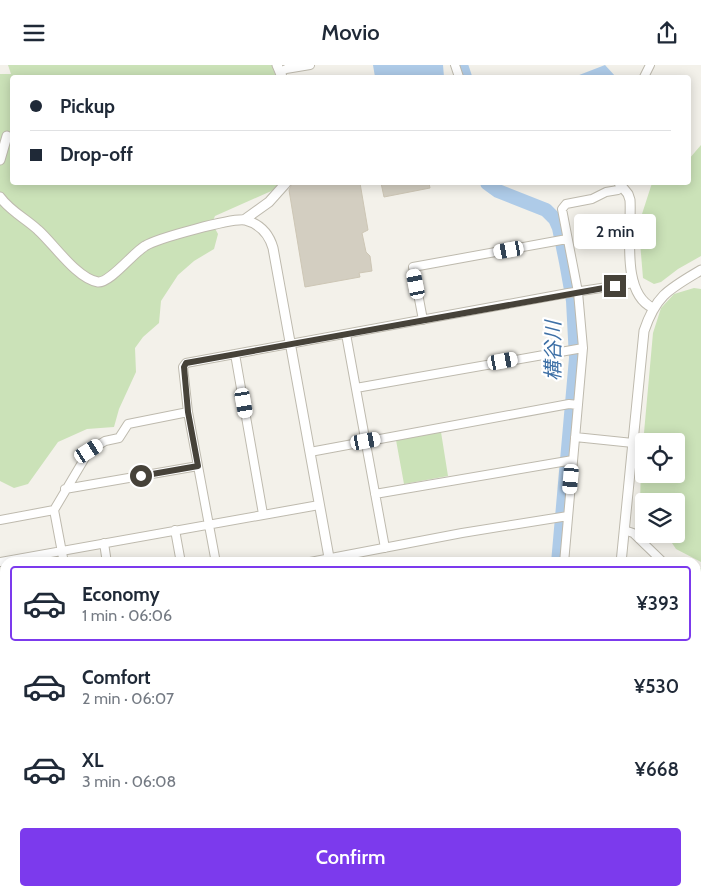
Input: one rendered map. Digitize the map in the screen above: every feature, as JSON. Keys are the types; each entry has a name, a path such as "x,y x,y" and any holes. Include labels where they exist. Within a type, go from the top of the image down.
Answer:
{"street":[{"path":"280,72 286,69 310,65"},
{"path":"0,160 7,136"},
{"path":"244,220 269,202 284,185"},
{"path":"564,557 564,516 570,460 575,437 574,405 578,348 573,293 563,240 562,209 566,204 592,199 606,192 618,190 620,185"},
{"path":"621,185 630,200 628,237 634,283 641,299 653,308"},
{"path":"0,197 7,206 38,230 77,271 98,282 106,281 134,254 156,241 231,221 244,220 264,230 270,239 328,557"},
{"path":"423,320 413,267 563,240"},
{"path":"622,557 644,331 653,308 661,297 671,288 701,271"},
{"path":"215,557 188,412 184,367 186,363 634,283"},
{"path":"346,333 385,548"},
{"path":"356,388 578,348"},
{"path":"235,354 264,514"},
{"path":"310,452 574,405"},
{"path":"63,557 54,510 89,451 106,441 119,438 128,424 188,412"},
{"path":"575,437 633,443"},
{"path":"375,495 570,460"},
{"path":"65,489 198,466"},
{"path":"25,557 319,505"},
{"path":"0,520 54,510"},
{"path":"343,557 564,516"},
{"path":"175,530 180,557"},
{"path":"624,530 633,533 658,557"},
{"path":"104,543 106,557"}],"green space":[{"path":"8,65 272,65 275,75 10,75 10,185 280,185 278,188 215,216 212,223 218,234 214,249 194,261 178,275 161,301 159,323 143,337 135,348 136,372 119,409 114,427 87,429 58,442 28,484 14,488 0,481 0,74 11,74"},
{"path":"701,145 701,256 678,269 661,282 654,284 643,278 640,242 642,214 651,185 691,185 691,157"},
{"path":"694,288 701,289 701,557 691,557 676,549 672,543 685,543 685,493 640,493 641,483 685,483 685,433 644,433 653,333 661,308 674,294"},
{"path":"441,432 448,476 404,484 396,440"}],"water":[{"path":"373,65 443,65 444,75 375,75"},
{"path":"605,65 614,75 579,75"}],"building":[{"path":"292,185 360,185 368,230 362,233 366,252 370,256 372,271 359,273 360,277 305,287 289,190"},
{"path":"381,185 429,185 430,188 384,197"}],"waterway":[{"path":"461,65 464,75"},
{"name":"構谷川","path":"490,185 498,191 546,210 555,219 559,228 566,262 573,301 576,358 559,557"}],"route":[{"path":"141,476 198,466 188,412 184,367 186,363 615,286"}]}
